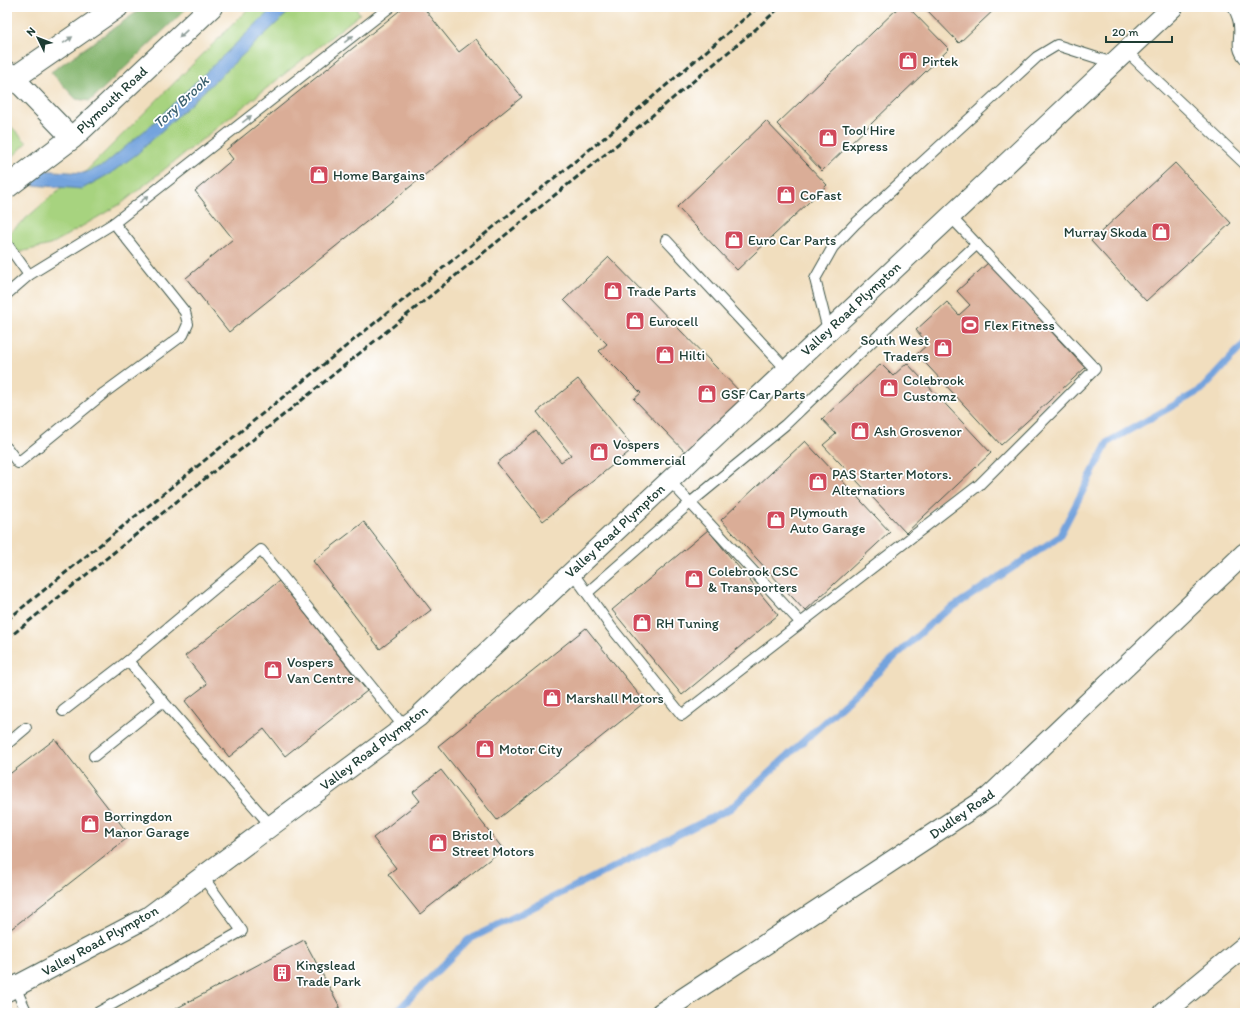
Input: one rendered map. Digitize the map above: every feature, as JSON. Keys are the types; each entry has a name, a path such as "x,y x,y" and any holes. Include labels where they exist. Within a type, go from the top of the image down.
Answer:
{"main road":[{"path":"9,77 117,7"},
{"name":"Plymouth Road","path":"7,187 72,138 211,7"}],"street":[{"name":"Valley Road Plympton","path":"10,985 148,917 418,716 1173,7"},
{"path":"9,77 72,138"},
{"name":"Dudley Road","path":"661,1013 989,797 1245,553"},
{"path":"1164,1013 1245,946"}],"lane":[{"path":"7,294 29,275 114,223 390,7"},
{"path":"1233,7 1239,25 1238,46 1241,55 1245,59"},
{"path":"828,330 815,279 833,247 855,224 1037,57 1057,45 1120,57 1245,164"},
{"path":"572,572 611,627 682,715 979,485 1095,369 950,216"},
{"path":"7,448 18,463 104,393 182,335 188,324 185,312 114,223"},
{"path":"666,240 787,370"},
{"path":"7,244 29,275"},
{"path":"587,593 690,503 785,425 885,329 977,244"},
{"path":"669,480 801,623"},
{"path":"63,711 128,661 261,550 404,727"},
{"path":"128,661 271,826"},
{"path":"94,756 163,701"},
{"path":"7,744 26,728"},
{"path":"97,1013 242,931 203,877"},
{"path":"10,985 27,1013"}],"green space":[{"path":"144,7 188,7 90,101 76,99 51,72"},
{"path":"250,7 355,7 360,14 122,203 50,245 7,255 7,235 61,188 84,173"},
{"path":"7,122 27,143 7,162"}],"water":[{"name":"Tory Brook","path":"274,7 294,7 137,154 111,173 82,189 7,183 7,168 84,173 104,165 150,126"}],"building":[{"name":"Home Bargains","path":"404,7 423,7 459,52 476,39 522,97 229,332 186,278 233,239 195,191 233,159 226,150"},
{"path":"899,7 908,7 949,49 822,171 777,124"},
{"path":"924,7 997,7 959,43"},
{"path":"766,121 827,185 737,270 677,207"},
{"name":"Murray Skoda","path":"1175,163 1231,223 1146,301 1091,241"},
{"path":"609,257 748,400 690,457 634,399 641,393 599,351 607,344 564,300"},
{"path":"988,263 1085,368 1001,445 917,354 928,344 916,330 947,302 959,315 970,305 957,291"},
{"path":"907,363 991,453 906,533 823,445 836,434 822,419 881,364 893,376"},
{"name":"Vospers Commercial","path":"578,379 634,448 543,521 497,463 536,431 561,462 571,455 537,412"},
{"path":"805,441 890,532 805,611 721,520"},
{"path":"364,522 431,610 380,649 313,561"},
{"path":"708,530 778,615 682,695 612,610"},
{"name":"Vospers Van Centre","path":"279,581 367,691 285,756 264,729 229,757 185,701 207,684 185,656"},
{"path":"586,628 645,702 497,820 438,746"},
{"path":"55,739 130,836 7,932 7,776"},
{"name":"Bristol Street Motors","path":"441,770 503,849 420,914 388,874 396,868 373,838 420,801 413,792"},
{"name":"Kingslead Trade Park","path":"304,940 340,1007 328,1013 168,1013"}],"waterway":[{"path":"395,1013 468,940 731,808 938,617 1059,537 1108,442 1201,390 1245,343"}],"railway":[{"path":"7,620 615,129 758,7"},
{"path":"7,639 624,139 756,29 780,7"}],"place":[{"name":"Pirtek","path":"908,61"},
{"name":"Tool Hire Express","path":"828,138"},
{"name":"Home Bargains","path":"319,175"},
{"name":"CoFast","path":"786,195"},
{"name":"Murray Skoda","path":"1161,232"},
{"name":"Euro Car Parts","path":"734,240"},
{"name":"Trade Parts","path":"613,291"},
{"name":"Eurocell","path":"635,321"},
{"name":"Flex Fitness","path":"970,325"},
{"name":"South West Traders","path":"943,348"},
{"name":"Hilti","path":"665,355"},
{"name":"Colebrook Customz","path":"889,388"},
{"name":"GSF Car Parts","path":"707,394"},
{"name":"Ash Grosvenor","path":"860,431"},
{"name":"Vospers Commercial","path":"599,452"},
{"name":"PAS Starter Motors. Alternatiors","path":"818,482"},
{"name":"Plymouth Auto Garage","path":"776,520"},
{"name":"Colebrook CSC & Transporters","path":"694,579"},
{"name":"RH Tuning","path":"642,623"},
{"name":"Vospers Van Centre","path":"273,670"},
{"name":"Marshall Motors","path":"552,698"},
{"name":"Motor City","path":"485,749"},
{"name":"Borringdon Manor Garage","path":"90,824"},
{"name":"Bristol Street Motors","path":"438,843"},
{"name":"Kingslead Trade Park","path":"282,973"}]}
